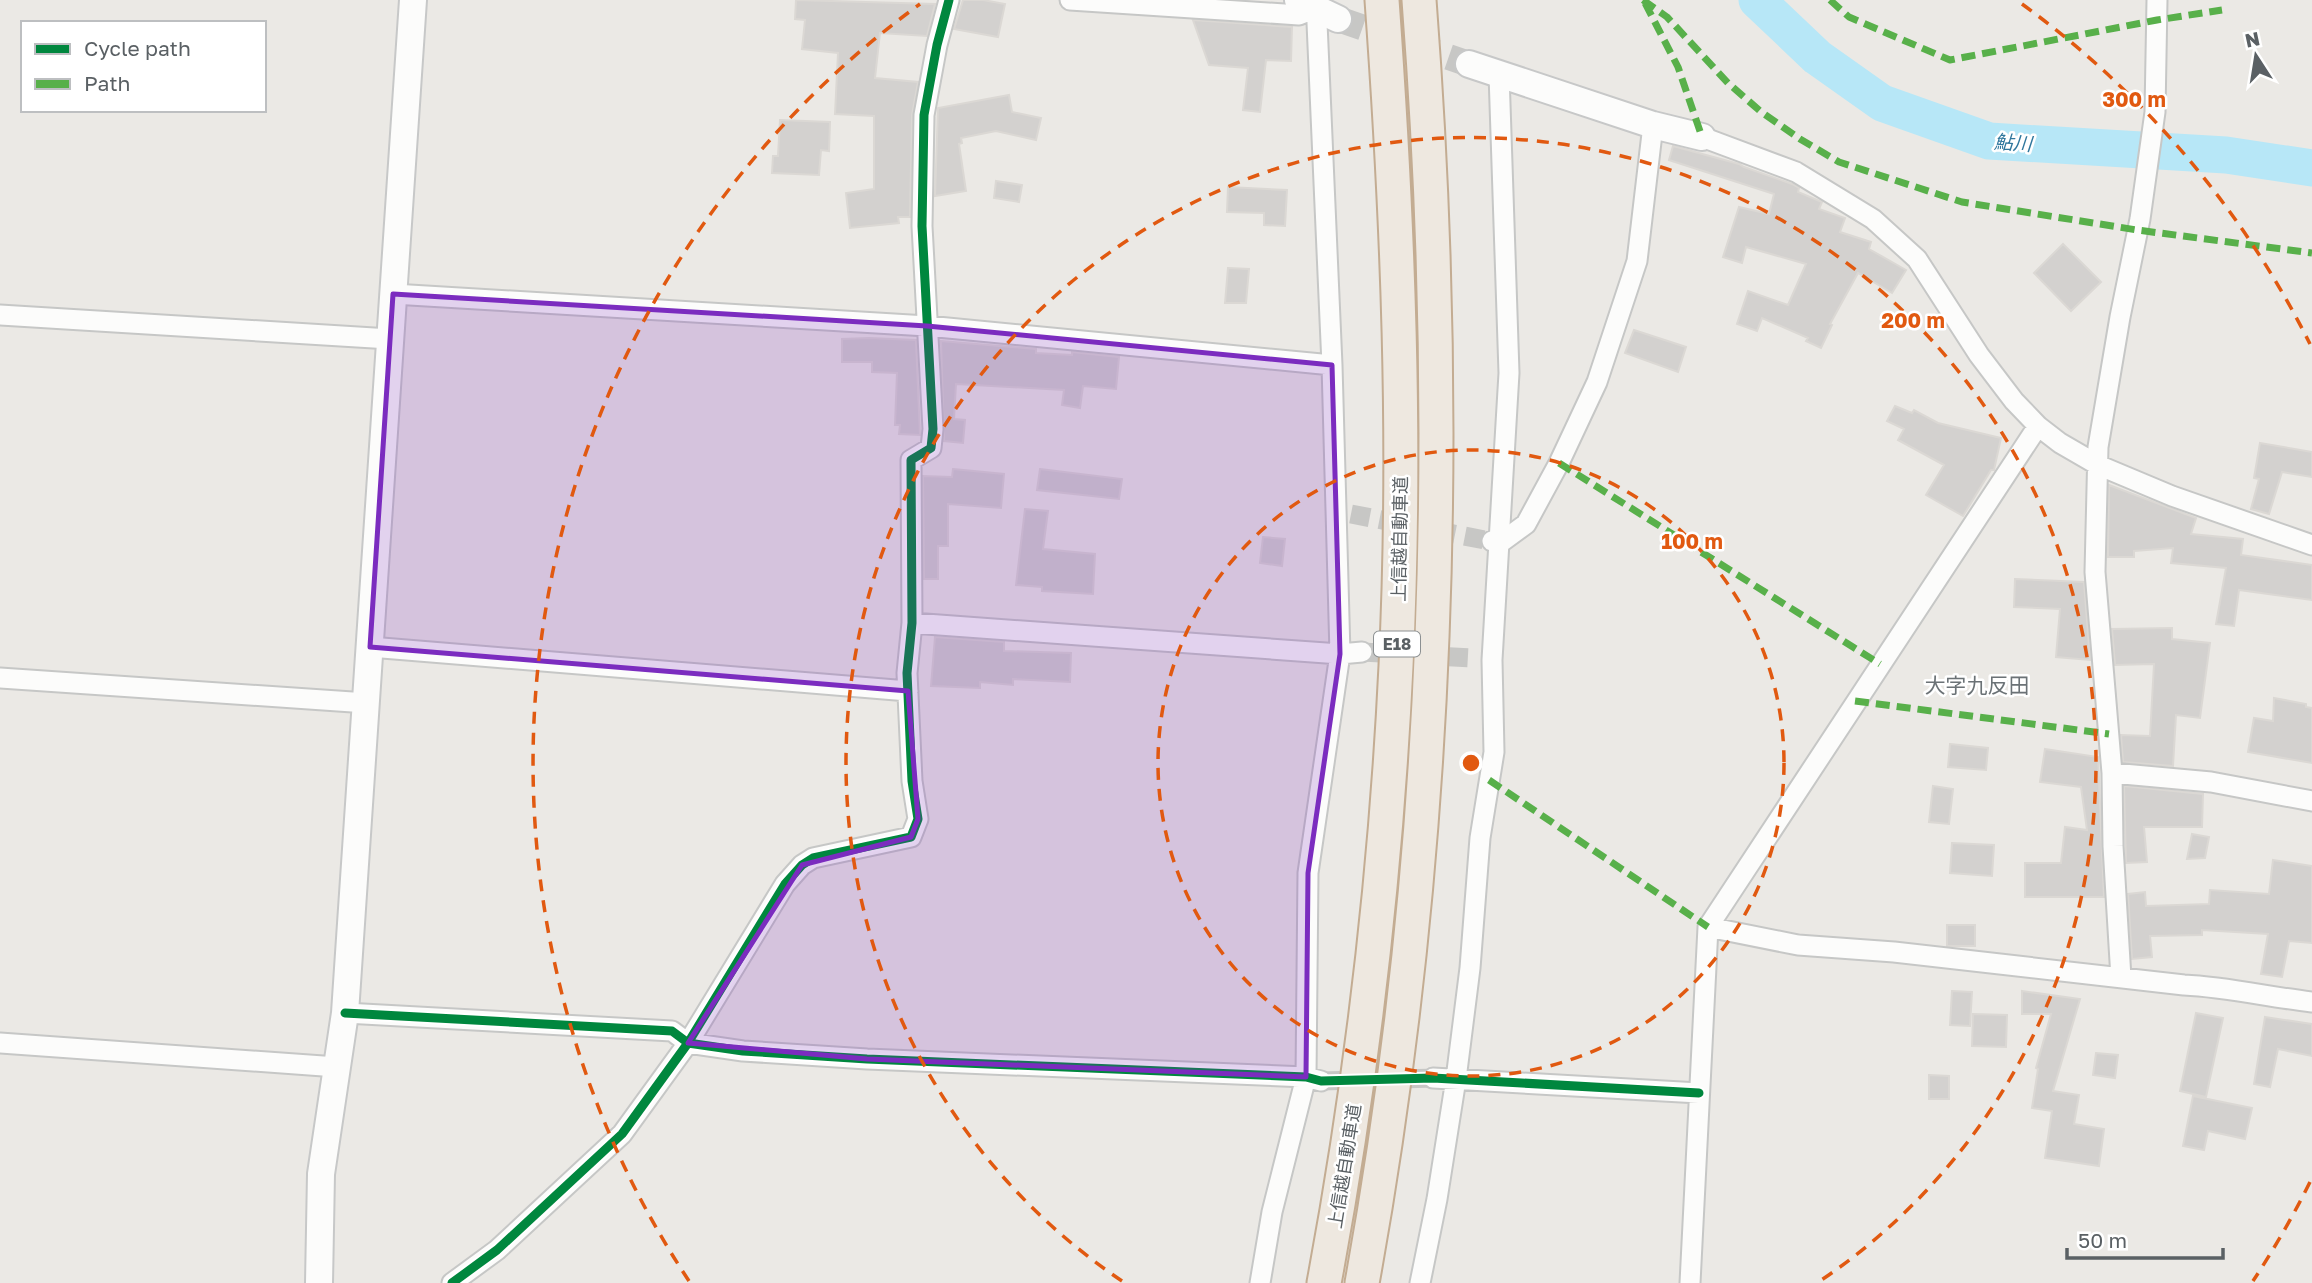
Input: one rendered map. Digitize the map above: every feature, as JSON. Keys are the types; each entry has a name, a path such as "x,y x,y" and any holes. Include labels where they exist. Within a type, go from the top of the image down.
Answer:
{"highway":[{"name":"上信越自動車道","path":"1324,1283 1353,1109 1367,1001 1389,775 1396,665 1399,321 1396,212 1382,0"},
{"name":"上信越自動車道","path":"1362,1283 1407,986 1424,801 1432,666 1438,430 1433,211 1419,0"}],"street":[{"path":"319,1283 321,1174 345,1013 413,0"},
{"path":"452,1283 497,1250 622,1134 688,1043 785,884 802,864 813,858 911,836 918,819 912,781 907,673 912,623 911,460 931,448 933,429 922,226 925,116 937,45 950,0"},
{"path":"1070,0 1298,15 1317,7 1332,365 1344,513 1340,654 1308,873 1314,1079 1272,1212 1260,1283"},
{"path":"2121,978 2113,846 2112,773 2095,572 2098,447 2140,219 2155,112 2157,0"},
{"path":"1469,64 1654,125 1702,137 1796,172 1873,219 1917,259 1979,355 2014,401 2038,426 2060,443 2098,466 2172,496 2312,545"},
{"path":"1420,1283 1437,1199 1456,1079 1470,968 1480,838 1494,752 1482,659 1509,373 1499,74"},
{"path":"1495,542 1526,524 1559,463 1597,382 1637,261 1654,125"},
{"path":"393,294 927,326 1332,365"},
{"path":"0,315 390,339"},
{"path":"1690,1283 1708,927 2038,426"},
{"path":"912,623 1340,654 1362,652"},
{"path":"370,647 908,691"},
{"path":"0,678 367,704"},
{"path":"2112,773 2211,782 2312,801"},
{"path":"1708,927 1798,945 1894,952 2184,985 2226,987 2271,997 2312,1002"},
{"path":"345,1013 672,1031 688,1043 743,1051 1314,1079"},
{"path":"0,1043 337,1068"},
{"path":"1433,1078 1699,1093"}],"highlighted area":[{"path":"393,294 927,326 1332,365 1340,654 1308,873 1306,1077 867,1059 688,1043 802,865 911,837 918,819 908,691 370,647"}],"building":[{"path":"796,0 935,4 927,36 880,33 875,78 918,82 912,115 910,217 898,217 899,223 850,228 846,193 874,189 874,116 835,114 838,53 802,49 805,20 795,19"},
{"path":"963,0 1005,4 998,37 954,29"},
{"path":"1193,20 1292,27 1291,61 1266,60 1260,112 1243,110 1248,68 1209,65"},
{"path":"1009,95 1012,112 1041,118 1036,140 996,131 961,138 962,143 959,144 966,191 935,196 938,108"},
{"path":"780,120 830,122 829,151 821,150 819,175 772,173 773,156 778,156"},
{"path":"1673,146 1739,164 1792,184 1799,188 1798,192 1822,202 1819,209 1845,218 1840,232 1871,242 1869,249 1906,270 1892,293 1858,273 1830,324 1832,325 1821,348 1806,341 1808,338 1762,318 1757,331 1737,324 1748,291 1788,305 1806,264 1746,247 1742,263 1723,257 1739,207 1769,214 1774,194 1669,160"},
{"path":"996,181 1022,185 1019,202 994,198"},
{"path":"1228,187 1287,190 1285,226 1264,225 1264,213 1227,212"},
{"path":"2063,244 2101,282 2071,311 2034,273"},
{"path":"1228,268 1249,269 1246,303 1225,303"},
{"path":"1634,330 1686,347 1678,372 1625,353"},
{"path":"842,339 916,340 920,435 899,434 900,425 895,425 897,373 872,372 872,362 842,362"},
{"path":"941,341 1036,349 1036,353 1072,355 1072,352 1119,357 1116,389 1083,386 1080,408 1062,405 1064,390 956,384 954,419 965,420 963,443 944,441"},
{"path":"1895,406 1912,413 1914,410 1938,423 2001,438 1994,470 1991,470 1963,516 1926,495 1944,465 1898,440 1904,429 1887,421"},
{"path":"2260,443 2312,452 2312,477 2282,472 2269,514 2251,509 2259,479 2254,478"},
{"path":"953,469 1004,474 1001,508 948,504 948,546 938,546 938,579 924,579 923,476 952,477"},
{"path":"1040,469 1122,479 1119,499 1037,490"},
{"path":"2109,485 2196,518 2191,534 2243,539 2241,555 2312,565 2312,600 2239,590 2234,626 2216,624 2226,568 2171,563 2173,548 2134,551 2134,557 2108,557"},
{"path":"1025,509 1048,511 1043,549 1095,554 1093,594 1042,591 1042,587 1016,585"},
{"path":"1263,537 1285,539 1282,566 1260,563"},
{"path":"2015,579 2084,582 2090,660 2056,657 2060,609 2014,607"},
{"path":"2172,628 2172,639 2210,643 2200,718 2176,715 2173,766 2123,762 2121,735 2150,736 2154,664 2115,665 2112,629"},
{"path":"935,637 1004,642 1004,651 1071,653 1070,682 1013,679 1013,685 980,682 980,688 931,686"},
{"path":"2274,698 2306,704 2306,707 2312,708 2312,763 2248,752 2254,718 2273,721"},
{"path":"1950,744 1988,748 1986,770 1948,767"},
{"path":"2045,749 2098,757 2104,897 2025,897 2025,863 2061,863 2065,827 2087,830 2081,787 2040,782"},
{"path":"1933,786 1953,789 1949,824 1929,822"},
{"path":"2124,786 2203,794 2202,827 2144,827 2147,862 2126,863"},
{"path":"2192,834 2209,837 2205,858 2187,859"},
{"path":"1952,843 1994,845 1992,876 1950,873"},
{"path":"2273,860 2312,866 2312,943 2289,941 2282,977 2261,974 2268,934 2202,930 2202,935 2150,936 2152,957 2132,959 2128,894 2145,892 2146,906 2209,904 2210,890 2269,894"},
{"path":"1947,925 1975,925 1975,946 1947,946"},
{"path":"1952,991 1972,992 1970,1026 1950,1025"},
{"path":"2022,991 2080,999 2053,1091 2079,1095 2074,1124 2104,1129 2099,1166 2045,1158 2052,1111 2032,1108 2036,1068 2051,1014 2022,1014"},
{"path":"2196,1013 2223,1018 2206,1097 2180,1091"},
{"path":"1973,1014 2007,1015 2006,1047 1972,1046"},
{"path":"2265,1017 2312,1024 2312,1056 2278,1049 2270,1087 2254,1084"},
{"path":"2096,1053 2118,1055 2115,1078 2093,1075"},
{"path":"1929,1075 1949,1076 1949,1099 1929,1099"},
{"path":"2193,1096 2252,1108 2245,1139 2208,1131 2204,1150 2183,1146"}],"waterway":[{"name":"鮎川","path":"1757,0 1817,57 1882,103 1989,141 2226,155 2312,168"}],"tunnel":[{"path":"1338,19 1469,64"},
{"path":"1351,514 1490,541"},
{"path":"1362,652 1472,658"},
{"path":"1321,1081 1433,1078"}],"marked path":[{"path":"1643,0 1667,17 1728,83 1760,111 1839,162 1962,202 2137,230 2312,253"},
{"path":"1830,0 1849,17 1950,60 2222,10"},
{"path":"1645,3 1678,67 1702,137"},
{"path":"1559,463 1880,664"},
{"path":"1855,701 2109,734"},
{"path":"1489,780 1708,927"}],"cycle path":[{"path":"452,1283 497,1250 622,1134 688,1043 785,884 802,865 813,858 911,837 918,819 912,781 907,673 912,623 911,460 931,448 933,429 922,226 924,115 937,45 949,0"},
{"path":"345,1013 672,1031 688,1043 743,1051 867,1059 1306,1077 1321,1081 1433,1078 1699,1093"}],"district":[{"name":"大字九反田","path":"1977,685"}]}
